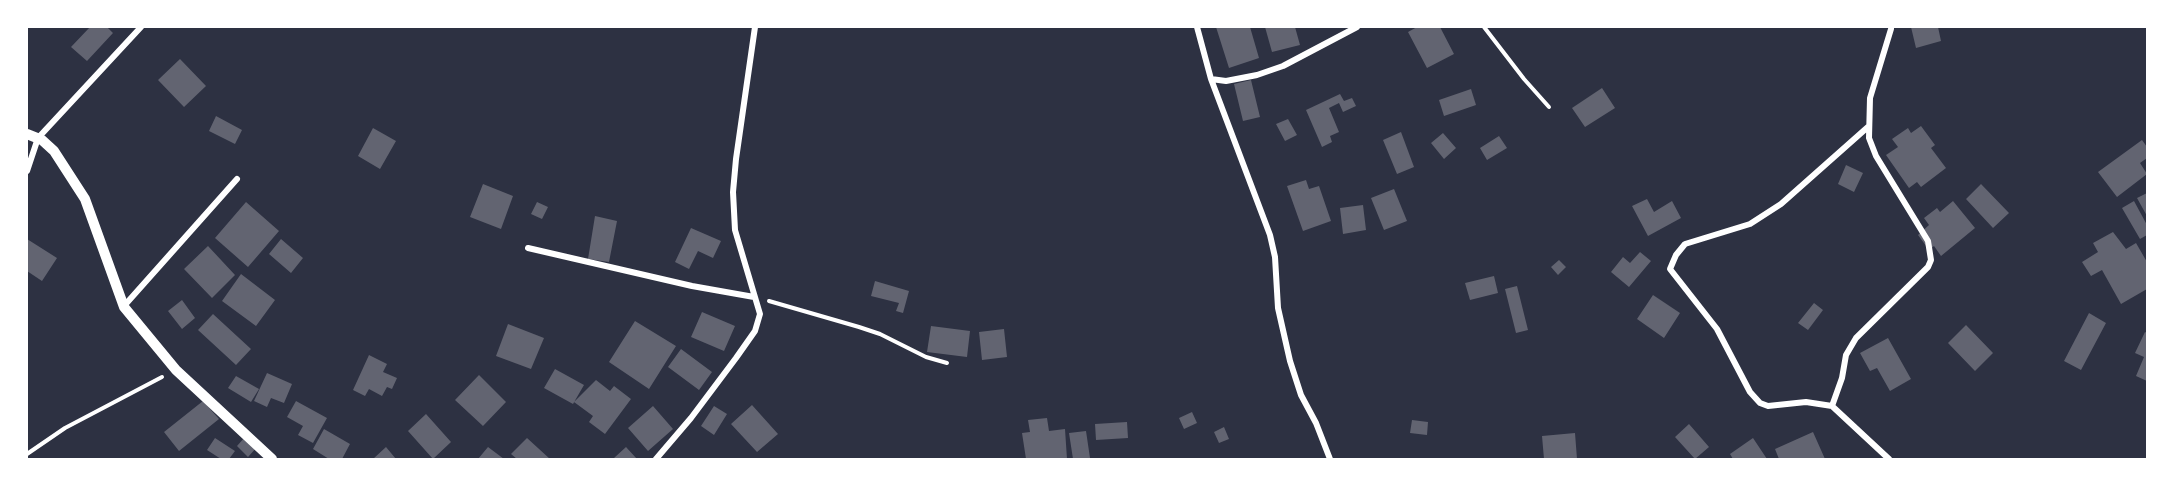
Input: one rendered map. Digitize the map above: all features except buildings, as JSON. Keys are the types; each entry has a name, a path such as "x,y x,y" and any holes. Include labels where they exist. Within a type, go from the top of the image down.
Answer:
{"street":[{"path":"27,171 38,138 141,27"},
{"path":"656,459 691,418 755,331 760,314 735,230 733,192 755,27"},
{"path":"1197,27 1211,79 1270,235 1275,257 1278,308 1290,361 1301,395 1316,423 1330,459"},
{"path":"1211,79 1226,81 1257,75 1283,66 1357,27"},
{"path":"1832,406 1842,378 1846,355 1856,338 1928,267 1931,260 1928,241 1876,156 1869,138 1870,98 1891,29"},
{"path":"1869,126 1781,204 1750,224 1685,244 1676,255 1670,269 1717,329 1750,392 1760,403 1768,406 1806,402 1832,406 1889,459"},
{"path":"27,134 38,138 59,157 85,200 124,307 176,370 272,459"},
{"path":"124,307 237,179"},
{"path":"528,248 692,286 754,297"}],"path":[{"path":"1484,27 1549,107"},
{"path":"754,297 880,334 926,357 947,363"},
{"path":"27,454 65,428 176,370"}]}
